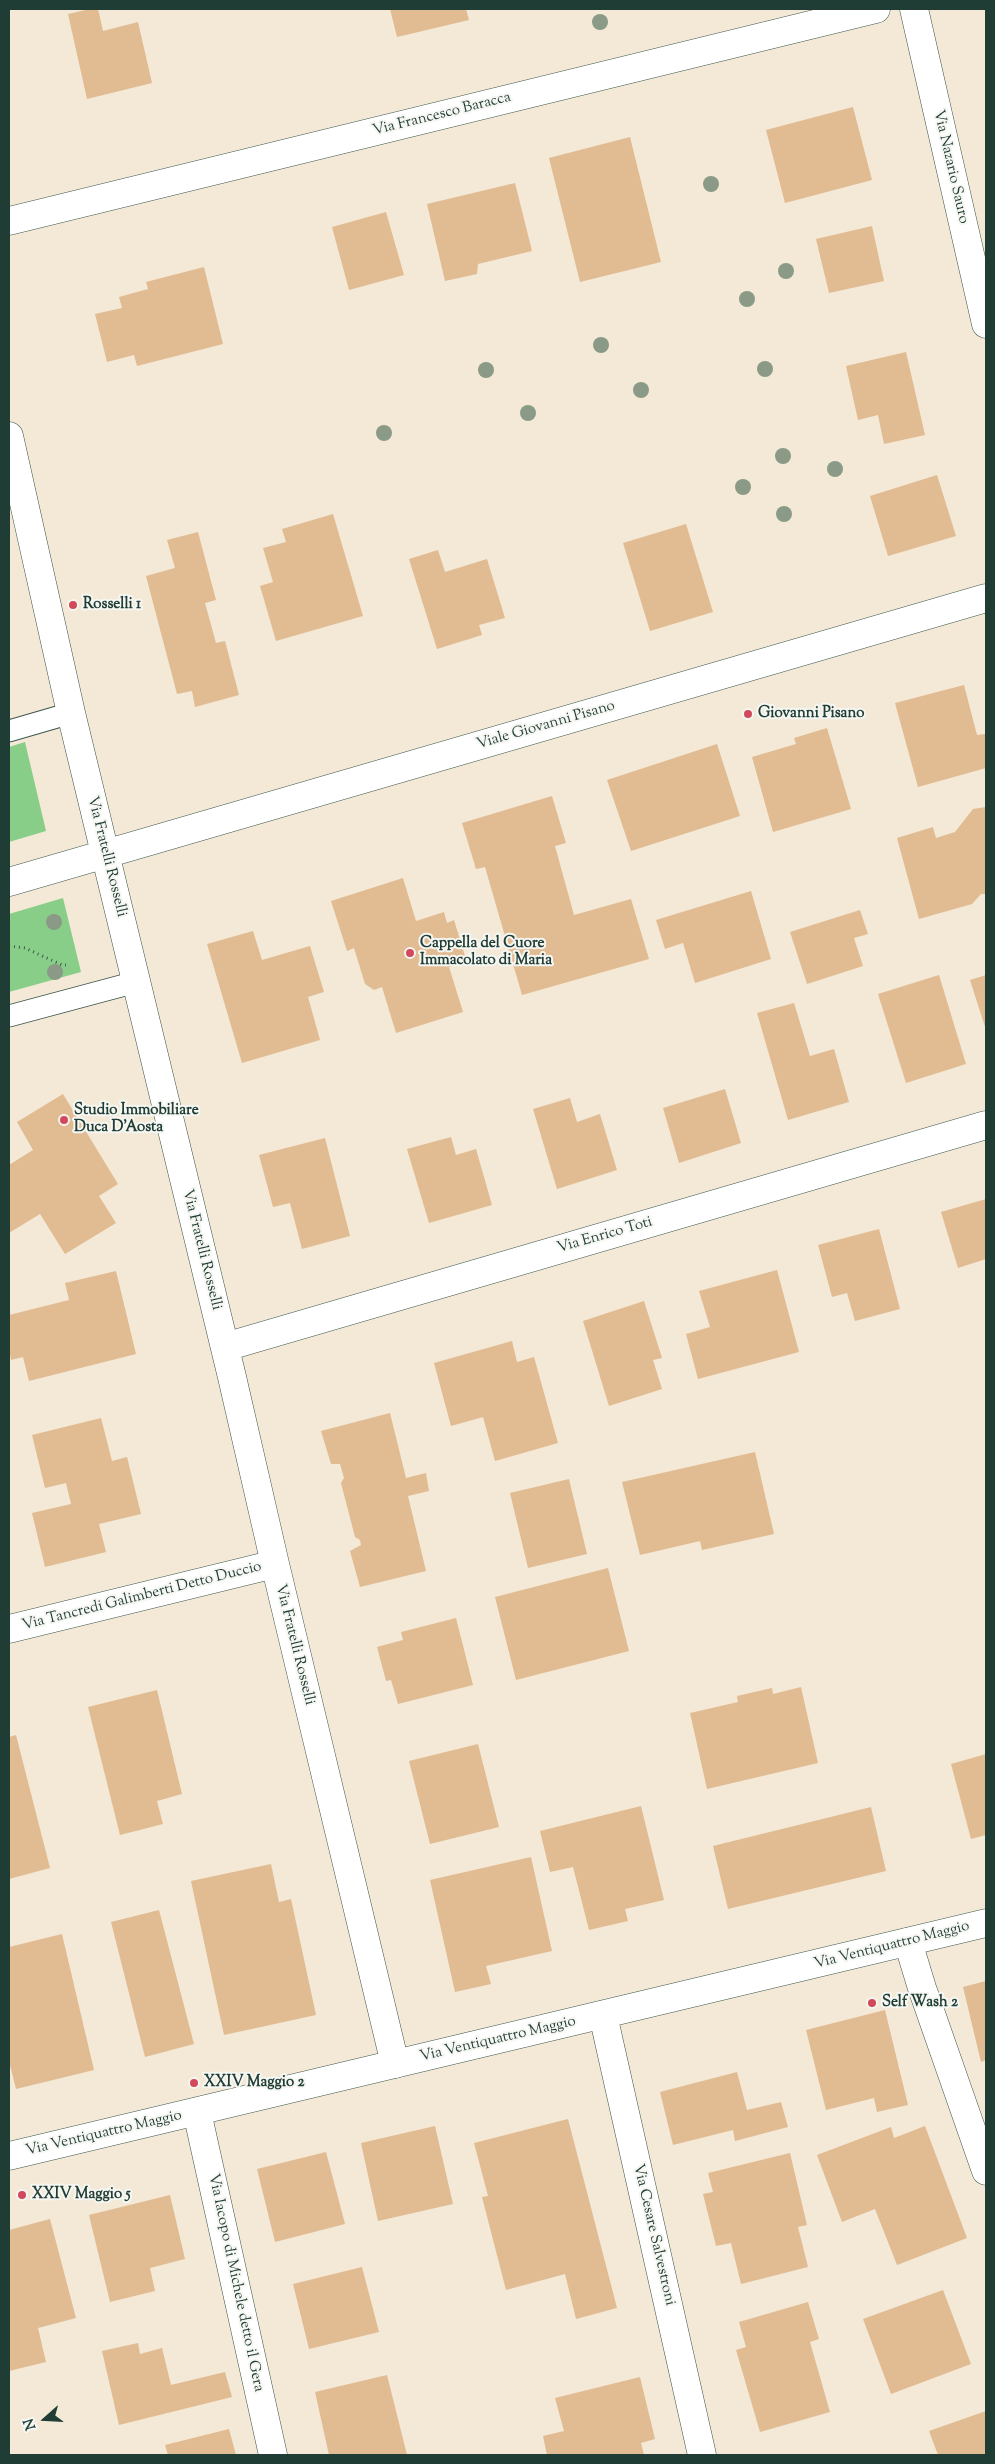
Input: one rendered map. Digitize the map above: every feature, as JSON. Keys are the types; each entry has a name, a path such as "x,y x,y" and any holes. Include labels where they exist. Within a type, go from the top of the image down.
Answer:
{"street":[{"name":"Via Francesco Baracca","path":"9,221 876,9"},
{"name":"Via Nazario Sauro","path":"914,9 986,324"},
{"name":"Via Fratelli Rosselli","path":"9,436 71,713 225,1347 395,2064"},
{"name":"Viale Giovanni Pisano","path":"9,882 986,598"},
{"name":"Via Enrico Toti","path":"225,1347 986,1126"},
{"name":"Via Tancredi Galimberti Detto Duccio","path":"9,1629 275,1564"},
{"name":"Via Ventiquattro Maggio","path":"9,2156 986,1923"},
{"path":"908,1942 922,1988 986,2171"},
{"name":"Via Cesare Salvestroni","path":"603,2015 702,2455"},
{"name":"Via Iacopo di Michele detto il Gera","path":"198,2112 273,2455"}],"lane":[{"path":"9,731 71,713"},
{"path":"9,1016 136,982"}],"path":[{"path":"9,946 25,948 62,965 74,965"}],"green space":[{"path":"25,742 46,831 9,842 9,747"},
{"path":"63,898 81,972 9,992 9,914"}],"building":[{"path":"98,9 103,31 138,22 152,83 87,99 68,14"},
{"path":"390,9 466,9 469,20 397,37"},
{"path":"853,107 872,180 785,203 766,130"},
{"path":"630,137 661,262 580,282 549,158"},
{"path":"515,183 532,251 478,264 477,274 445,281 427,204"},
{"path":"386,212 404,275 349,290 332,227"},
{"path":"872,226 884,281 829,293 816,239"},
{"path":"204,267 223,344 137,366 134,355 107,362 95,314 122,308 119,297 148,289 146,282"},
{"path":"906,352 925,435 884,444 878,415 858,420 846,366"},
{"path":"937,475 956,536 888,556 870,496"},
{"path":"333,514 363,616 276,641 260,586 273,582 263,548 286,542 282,529"},
{"path":"686,524 713,612 650,631 623,543"},
{"path":"198,532 216,600 205,603 216,643 225,641 239,695 195,707 192,691 177,694 146,576 175,568 167,540"},
{"path":"438,550 445,572 487,559 505,618 479,625 482,635 437,649 409,559"},
{"path":"964,685 977,735 985,734 986,768 918,787 895,703"},
{"path":"827,728 851,809 773,832 752,757 796,744 794,738"},
{"path":"717,744 740,816 631,851 607,780"},
{"path":"552,796 566,843 555,846 574,915 631,899 649,959 522,995 485,867 476,869 462,823"},
{"path":"986,807 986,894 981,894 972,904 919,919 897,838 933,827 936,838 955,832 973,809"},
{"name":"Cappella del Cuore Immacolato di Maria","path":"403,878 416,921 444,912 447,923 454,920 465,956 458,964 449,967 463,1012 396,1033 382,987 374,990 365,984 354,948 347,951 331,901"},
{"path":"751,891 771,959 695,983 683,943 665,949 656,920"},
{"path":"860,910 868,934 854,938 863,966 807,984 790,932"},
{"path":"253,931 262,960 310,946 324,992 308,997 320,1040 242,1063 207,944"},
{"path":"939,975 966,1064 906,1083 878,994"},
{"path":"986,975 986,1030 970,980"},
{"path":"794,1003 810,1056 834,1049 849,1102 788,1120 757,1013"},
{"path":"725,1089 741,1143 679,1163 663,1108"},
{"path":"63,1094 118,1184 99,1196 116,1223 65,1254 40,1214 9,1233 9,1165 33,1150 17,1122"},
{"path":"570,1098 577,1122 600,1114 617,1170 557,1189 533,1109"},
{"path":"451,1137 456,1155 476,1149 492,1205 429,1223 407,1149"},
{"path":"325,1138 350,1236 302,1249 290,1203 273,1207 259,1155"},
{"path":"986,1199 986,1259 958,1268 941,1212"},
{"path":"879,1229 900,1309 855,1321 847,1293 832,1297 818,1245"},
{"path":"777,1270 799,1352 698,1379 686,1334 710,1327 699,1291"},
{"path":"116,1271 136,1354 29,1381 23,1357 11,1360 9,1349 9,1315 69,1300 65,1283"},
{"path":"644,1301 662,1358 653,1360 662,1389 609,1406 583,1321"},
{"path":"512,1341 517,1362 534,1357 558,1443 495,1461 483,1417 451,1426 434,1363"},
{"path":"390,1413 406,1478 426,1473 429,1491 408,1496 426,1571 360,1587 350,1551 361,1545 360,1540 355,1537 341,1483 344,1478 340,1464 331,1464 321,1431"},
{"path":"101,1418 112,1461 127,1457 141,1514 99,1524 106,1552 45,1567 32,1513 71,1504 66,1483 45,1488 32,1435"},
{"path":"755,1452 774,1534 702,1550 700,1541 640,1555 622,1482"},
{"path":"569,1479 587,1554 528,1568 510,1493"},
{"path":"608,1568 629,1651 516,1680 495,1597"},
{"path":"456,1618 473,1685 398,1704 391,1680 386,1681 377,1647 403,1640 401,1632"},
{"path":"801,1687 818,1763 707,1789 690,1713 738,1702 737,1696 772,1688 773,1694"},
{"path":"157,1690 182,1794 157,1801 163,1824 120,1835 88,1707"},
{"path":"16,1735 50,1868 9,1879 9,1737"},
{"path":"478,1744 499,1827 430,1844 409,1761"},
{"path":"986,1754 986,1835 971,1839 951,1764"},
{"path":"641,1806 664,1900 625,1909 628,1921 589,1930 573,1867 550,1872 540,1831"},
{"path":"871,1807 886,1871 728,1909 713,1846"},
{"path":"531,1857 552,1951 486,1966 491,1984 455,1992 430,1880"},
{"path":"271,1864 279,1902 291,1899 316,2015 224,2035 191,1881"},
{"path":"159,1910 194,2044 145,2057 111,1922"},
{"path":"62,1934 94,2070 16,2089 9,2061 9,1947"},
{"path":"986,1981 986,2060 981,2062 963,1987"},
{"path":"885,2010 908,2105 877,2112 874,2098 826,2110 806,2030"},
{"path":"737,2072 747,2110 781,2102 788,2127 735,2141 733,2130 673,2145 660,2092"},
{"path":"568,2119 617,2308 576,2319 565,2274 506,2290 482,2197 488,2196 474,2143"},
{"path":"435,2126 453,2204 378,2221 361,2143"},
{"path":"925,2126 967,2238 897,2265 875,2209 842,2222 817,2155 891,2127 894,2138"},
{"path":"326,2152 345,2224 275,2242 257,2169"},
{"path":"790,2153 807,2225 798,2227 808,2267 741,2284 731,2243 716,2246 703,2194 713,2192 708,2173"},
{"path":"170,2195 185,2259 150,2268 155,2291 110,2302 89,2215"},
{"path":"50,2219 76,2318 38,2328 46,2362 9,2371 9,2230"},
{"path":"362,2267 379,2332 309,2349 293,2284"},
{"path":"943,2290 971,2364 891,2394 863,2319"},
{"path":"808,2302 819,2339 810,2342 830,2412 760,2432 736,2350 746,2347 739,2322"},
{"path":"138,2343 140,2354 162,2348 171,2385 225,2372 232,2397 119,2425 102,2351"},
{"path":"387,2375 407,2455 329,2455 315,2392"},
{"path":"640,2377 655,2439 641,2443 644,2455 547,2455 543,2436 564,2431 555,2398"},
{"path":"986,2411 986,2455 938,2455 929,2431"},
{"path":"229,2429 236,2455 168,2455 165,2445"}],"place":[{"name":"Rosselli 1","path":"73,605"},
{"name":"Giovanni Pisano","path":"748,714"},
{"name":"Cappella del Cuore Immacolato di Maria","path":"410,953"},
{"name":"Studio Immobiliare Duca D'Aosta","path":"64,1120"},
{"name":"Self Wash 2","path":"872,2003"},
{"name":"XXIV Maggio 2","path":"194,2083"},
{"name":"XXIV Maggio 5","path":"22,2195"}]}
